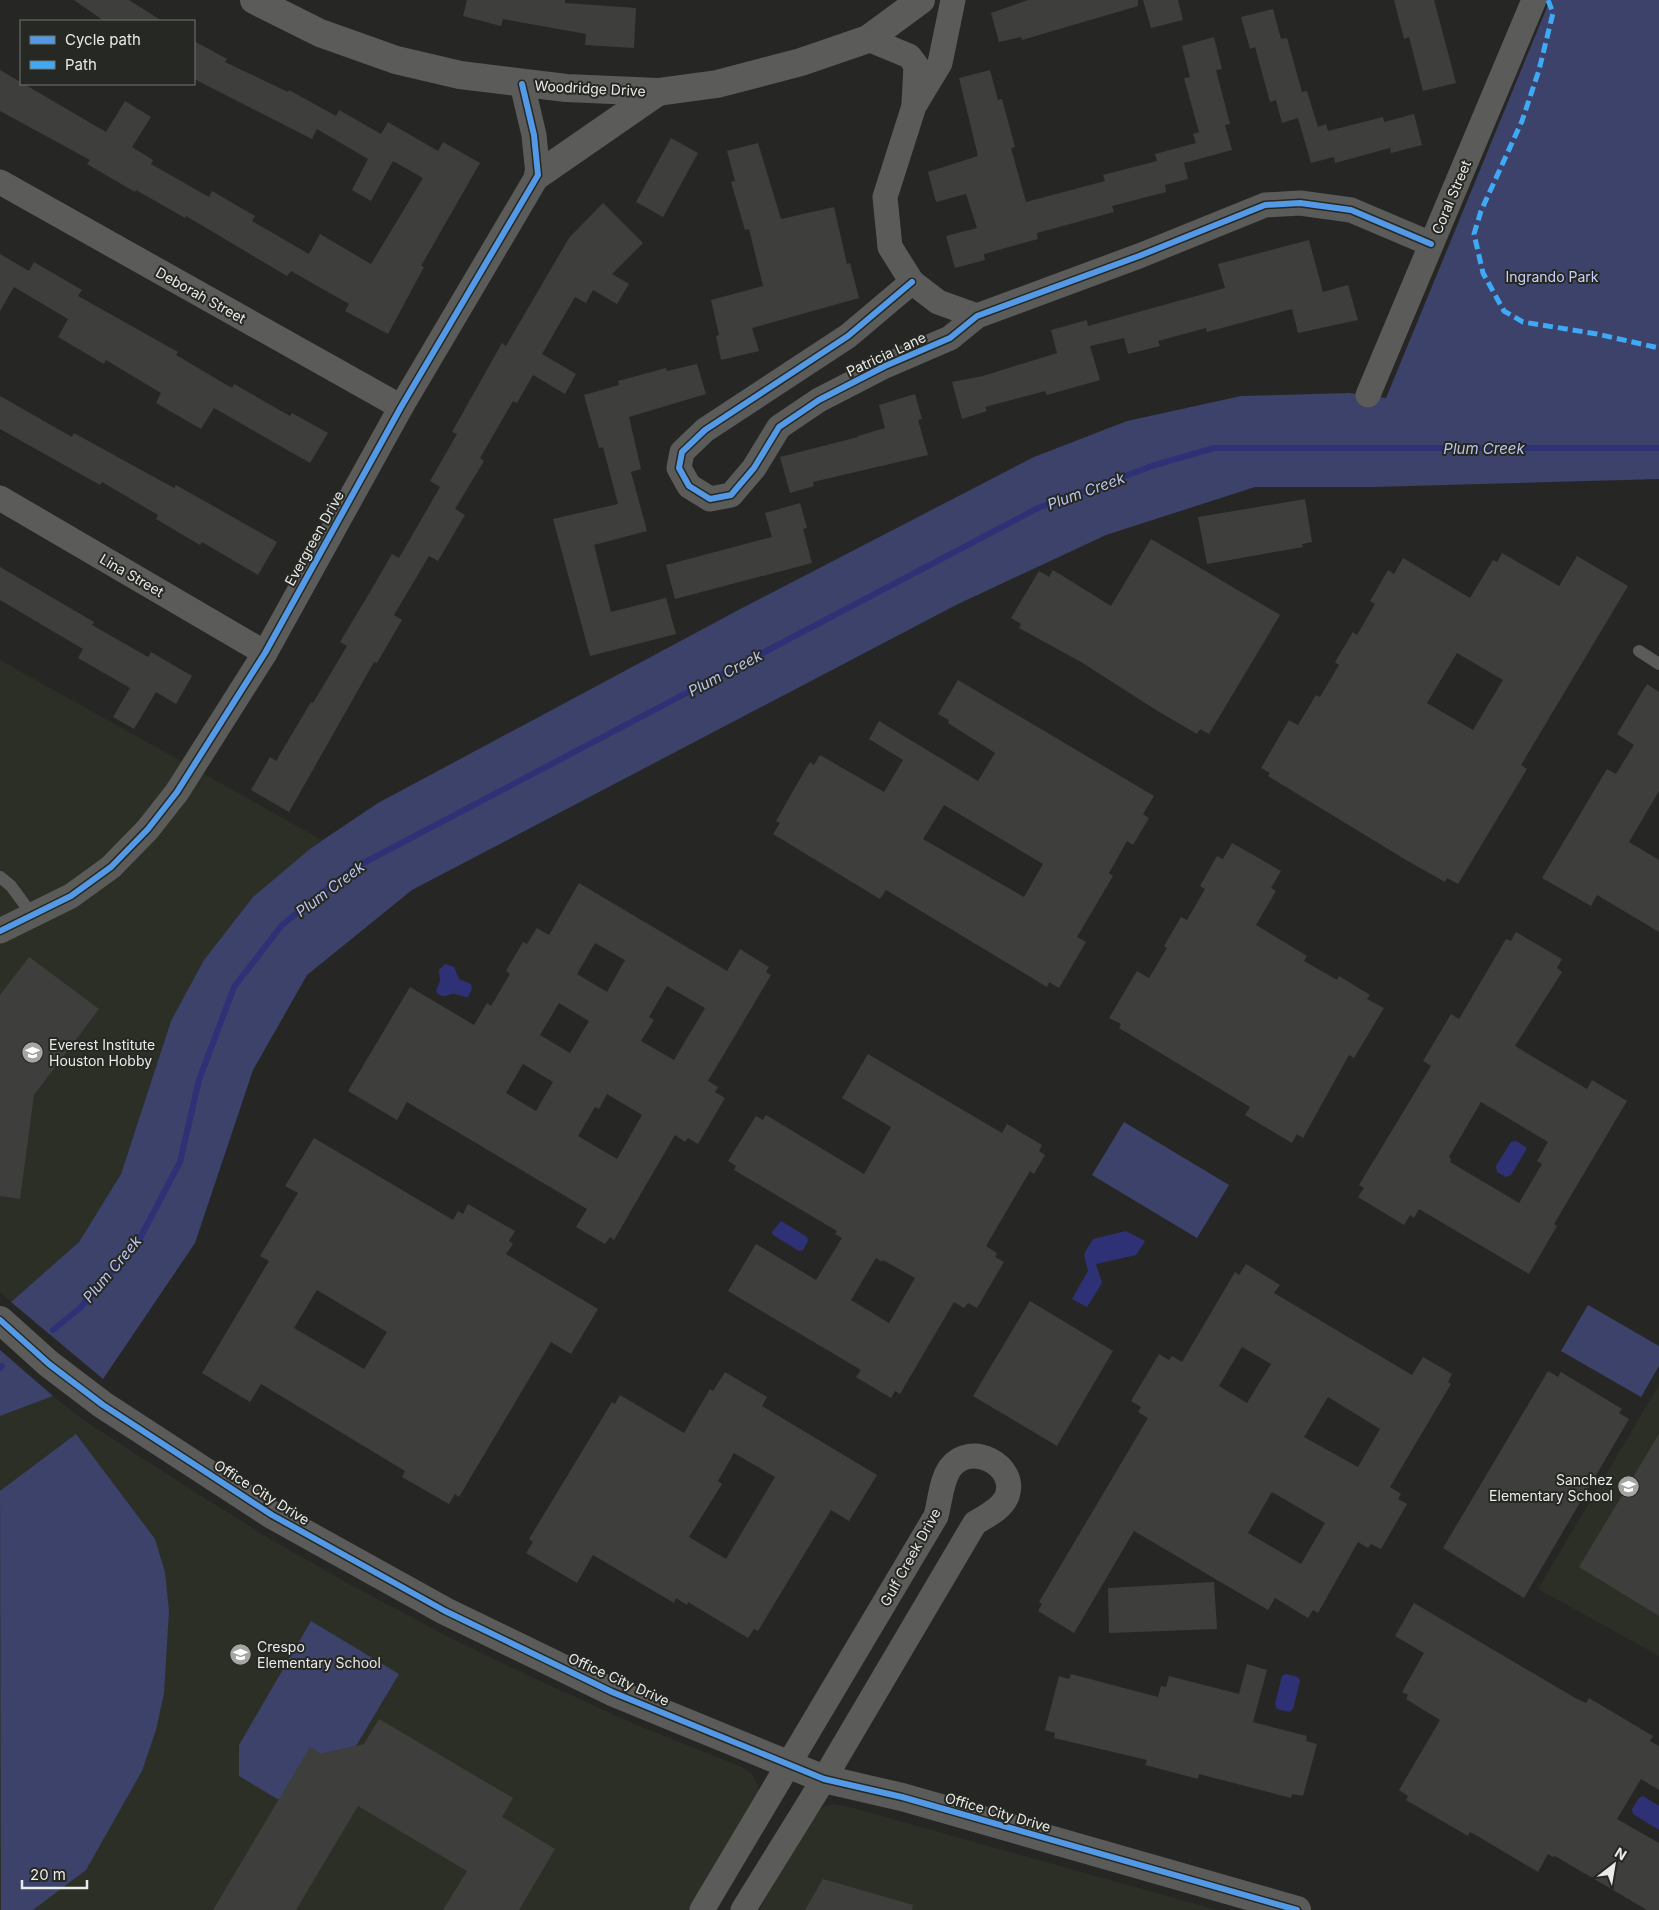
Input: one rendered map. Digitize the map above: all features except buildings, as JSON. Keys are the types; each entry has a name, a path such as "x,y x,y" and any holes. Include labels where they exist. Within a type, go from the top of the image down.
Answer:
{"street":[{"name":"Woodridge Drive","path":"254,0 320,33 396,60 460,75 566,88 658,92 717,84 801,62 868,38 921,0"},
{"path":"953,0 940,62 914,106 885,197 890,247 912,282 938,302 977,316"},
{"name":"Coral Street","path":"1368,395 1534,0"},
{"path":"868,38 909,56 916,65 914,106"},
{"path":"522,84 534,135 538,175 658,92"},
{"name":"Evergreen Drive","path":"0,930 33,916 71,896 111,867 148,829 178,792 265,653 401,407 538,175"},
{"name":"Deborah Street","path":"0,182 401,407"},
{"name":"Patricia Lane","path":"912,282 848,336 705,430 682,452 679,468 689,486 710,499 731,495 754,468 779,427 818,400 884,366 950,338 977,316 1139,256 1265,205 1300,203 1351,210 1431,244"},
{"name":"Lina Street","path":"0,498 265,653"},
{"name":"Office City Drive","path":"0,1320 49,1364 103,1404 280,1519 445,1611 612,1692 824,1779 902,1797 1297,1910"},
{"name":"Gulf Creek Drive","path":"702,1910 936,1516 944,1482 950,1468 963,1457 979,1454 992,1460 1002,1470 1007,1481 1008,1494 995,1511 975,1523 824,1779 743,1910"}],"lane":[{"path":"1639,651 1659,664"},
{"path":"0,876 11,886 33,916"}],"shaded area":[{"path":"0,660 322,840 311,848 171,1021 121,1174 79,1242 11,1302 0,1292"},
{"path":"445,964 454,967 459,979 471,984 472,989 468,997 455,994 441,996 438,994 436,991 440,981 439,970"},
{"path":"1516,1141 1526,1147 1526,1150 1511,1175 1506,1177 1497,1172 1496,1166 1511,1142"},
{"path":"781,1221 807,1237 808,1241 803,1250 799,1251 773,1235 772,1232"},
{"path":"1126,1231 1145,1241 1136,1255 1096,1264 1102,1283 1087,1307 1072,1299 1088,1271 1084,1254 1093,1239"},
{"name":"Sanchez Elementary School","path":"1659,1385 1659,1656 1538,1589"},
{"name":"Crespo Elementary School","path":"53,1396 88,1423 184,1485 272,1540 342,1580 443,1634 523,1673 632,1723 742,1767 752,1774 758,1785 758,1794 689,1910 0,1910 0,1416"},
{"path":"1286,1674 1298,1677 1300,1681 1293,1709 1289,1712 1277,1709 1275,1704 1282,1676"},
{"path":"1643,1796 1659,1806 1659,1830 1633,1814 1632,1809 1639,1798"},
{"path":"833,1804 1217,1910 759,1910 815,1814 823,1807"}],"green space":[{"name":"Ingrando Park","path":"1550,0 1659,0 1659,479 1373,487 1255,487 1106,535 956,605 412,890 307,975 253,1070 195,1243 103,1379 11,1302 79,1242 121,1174 171,1021 204,960 253,897 311,848 378,803 744,607 1034,457 1127,421 1241,396 1349,393 1386,398"},
{"path":"1124,1122 1229,1185 1197,1238 1092,1175"},
{"path":"1588,1305 1659,1346 1659,1366 1641,1397 1561,1351"},
{"path":"0,1350 53,1396 0,1416"},
{"path":"76,1434 155,1539 165,1572 169,1611 164,1693 156,1730 142,1771 86,1870 33,1910 1,1910 0,1491"},
{"path":"311,1621 399,1674 356,1746 321,1754 310,1748 279,1800 239,1776 239,1745"}],"waterway":[{"name":"Plum Creek","path":"53,1330 80,1308 139,1240 180,1162 199,1080 234,987 282,925 352,869 1038,508 1155,465 1214,448 1659,448"}],"marked path":[{"path":"1548,0 1553,13 1539,70 1522,121 1481,211 1474,234 1483,273 1504,311 1523,322 1597,334 1659,348"}],"cycle path":[{"path":"0,931 71,896 111,867 148,829 177,792 265,653 401,407 538,175 534,135 522,84"},
{"path":"912,282 848,336 705,430 682,452 679,468 689,486 710,499 731,495 754,468 779,427 819,400 885,366 950,338 977,316 1139,256 1265,205 1300,203 1351,210 1431,244"},
{"path":"0,1320 49,1364 103,1405 272,1515 445,1611 612,1692 824,1779 902,1797 1297,1910"}],"place":[{"name":"Everest Institute Houston Hobby","path":"33,1052"},
{"name":"Sanchez Elementary School","path":"1629,1487"},
{"name":"Crespo Elementary School","path":"241,1654"}]}
